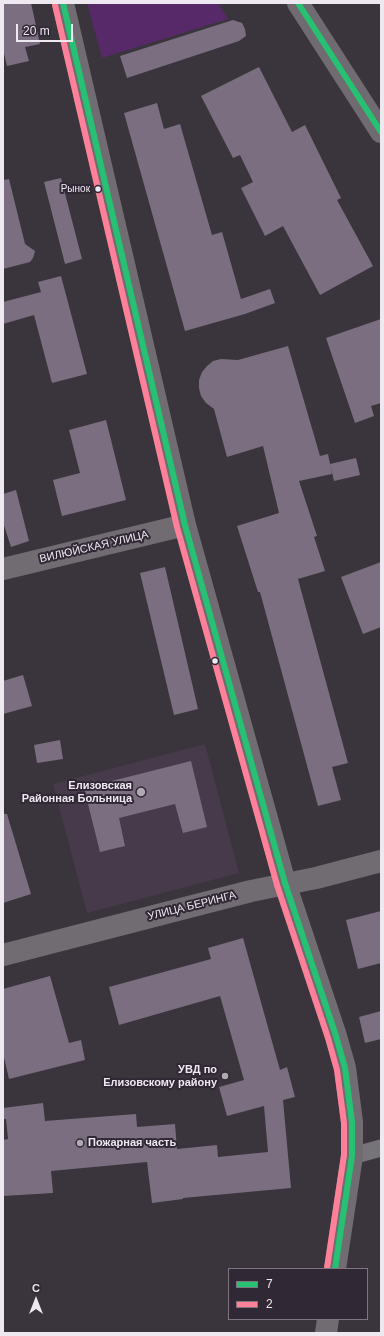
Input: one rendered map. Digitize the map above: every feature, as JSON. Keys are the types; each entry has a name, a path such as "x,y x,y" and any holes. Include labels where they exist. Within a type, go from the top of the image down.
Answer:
{"main road":[{"path":"63,3 185,525 285,883 336,1036 345,1068 352,1122 352,1156 335,1268"},
{"path":"298,3 381,132"},
{"name":"ВИЛЮЙСКАЯ УЛИЦА","path":"3,569 185,525"},
{"name":"УЛИЦА БЕРИНГА","path":"3,955 285,883 316,878 381,861"},
{"path":"326,1333 328,1320"}],"street":[{"path":"352,1156 381,1148"}],"shaded area":[{"path":"87,3 218,3 228,19 102,58"},
{"path":"205,744 239,873 87,913 53,784"}],"building":[{"path":"3,3 31,3 40,44 25,47 29,61 7,66 3,49"},
{"path":"233,20 242,23 245,29 246,36 239,41 127,78 120,56"},
{"path":"259,67 292,132 305,125 341,198 337,200 373,266 320,295 283,226 265,236 241,188 253,182 240,155 233,158 201,96"},
{"path":"157,103 164,129 180,124 212,235 222,232 241,299 270,289 275,303 245,314 185,331 124,113"},
{"path":"61,178 82,259 65,264 44,182"},
{"path":"9,179 25,244 35,251 30,262 3,269 3,180"},
{"path":"61,276 87,374 52,383 34,315 3,324 3,302 41,292 38,282"},
{"path":"381,319 381,403 371,406 374,416 355,423 326,338"},
{"path":"288,346 320,456 328,454 332,474 299,481 317,536 314,537 325,571 298,579 348,763 332,767 341,800 318,806 260,592 258,592 237,526 279,513 263,446 227,457 214,409 206,403 201,396 199,388 199,380 202,372 213,361 221,359 238,360"},
{"path":"106,420 126,500 62,516 53,480 80,473 69,430"},
{"path":"356,458 360,475 334,481 330,464"},
{"path":"16,490 29,541 11,547 3,522 3,494"},
{"path":"381,562 381,627 363,634 341,577"},
{"path":"165,567 198,709 174,715 140,573"},
{"path":"23,675 32,706 3,714 3,681"},
{"path":"60,740 63,759 37,763 34,745"},
{"path":"191,761 207,827 183,833 175,804 119,818 125,846 100,852 84,788"},
{"path":"3,814 7,814 31,894 3,903"},
{"path":"381,911 381,963 358,969 346,920"},
{"path":"243,938 280,1070 287,1067 295,1097 283,1100 291,1188 183,1198 152,1203 147,1162 51,1171 53,1193 3,1196 3,1140 8,1139 6,1119 3,1119 3,1108 43,1103 45,1121 136,1114 137,1127 175,1124 177,1149 217,1145 218,1157 268,1152 264,1106 227,1116 219,1087 244,1080 220,996 119,1025 109,987 211,959 208,948"},
{"path":"50,976 69,1043 81,1040 85,1060 9,1079 3,1053 3,989"},
{"path":"381,1011 381,1039 365,1043 359,1017"}],"transit line":[{"name":"7","path":"63,3 185,525 285,883 336,1036 345,1068 352,1122 352,1156 335,1268"},
{"name":"7","path":"298,3 381,132"},
{"name":"2","path":"55,5 177,527 277,885 328,1038 337,1070 344,1123 344,1155 327,1268"}],"place":[{"name":"Рынок","path":"98,189"},
{"name":"Елизовская Районная Больница","path":"141,792"},
{"name":"УВД по Елизовскому району","path":"225,1076"},
{"name":"Пожарная часть","path":"80,1143"}]}
